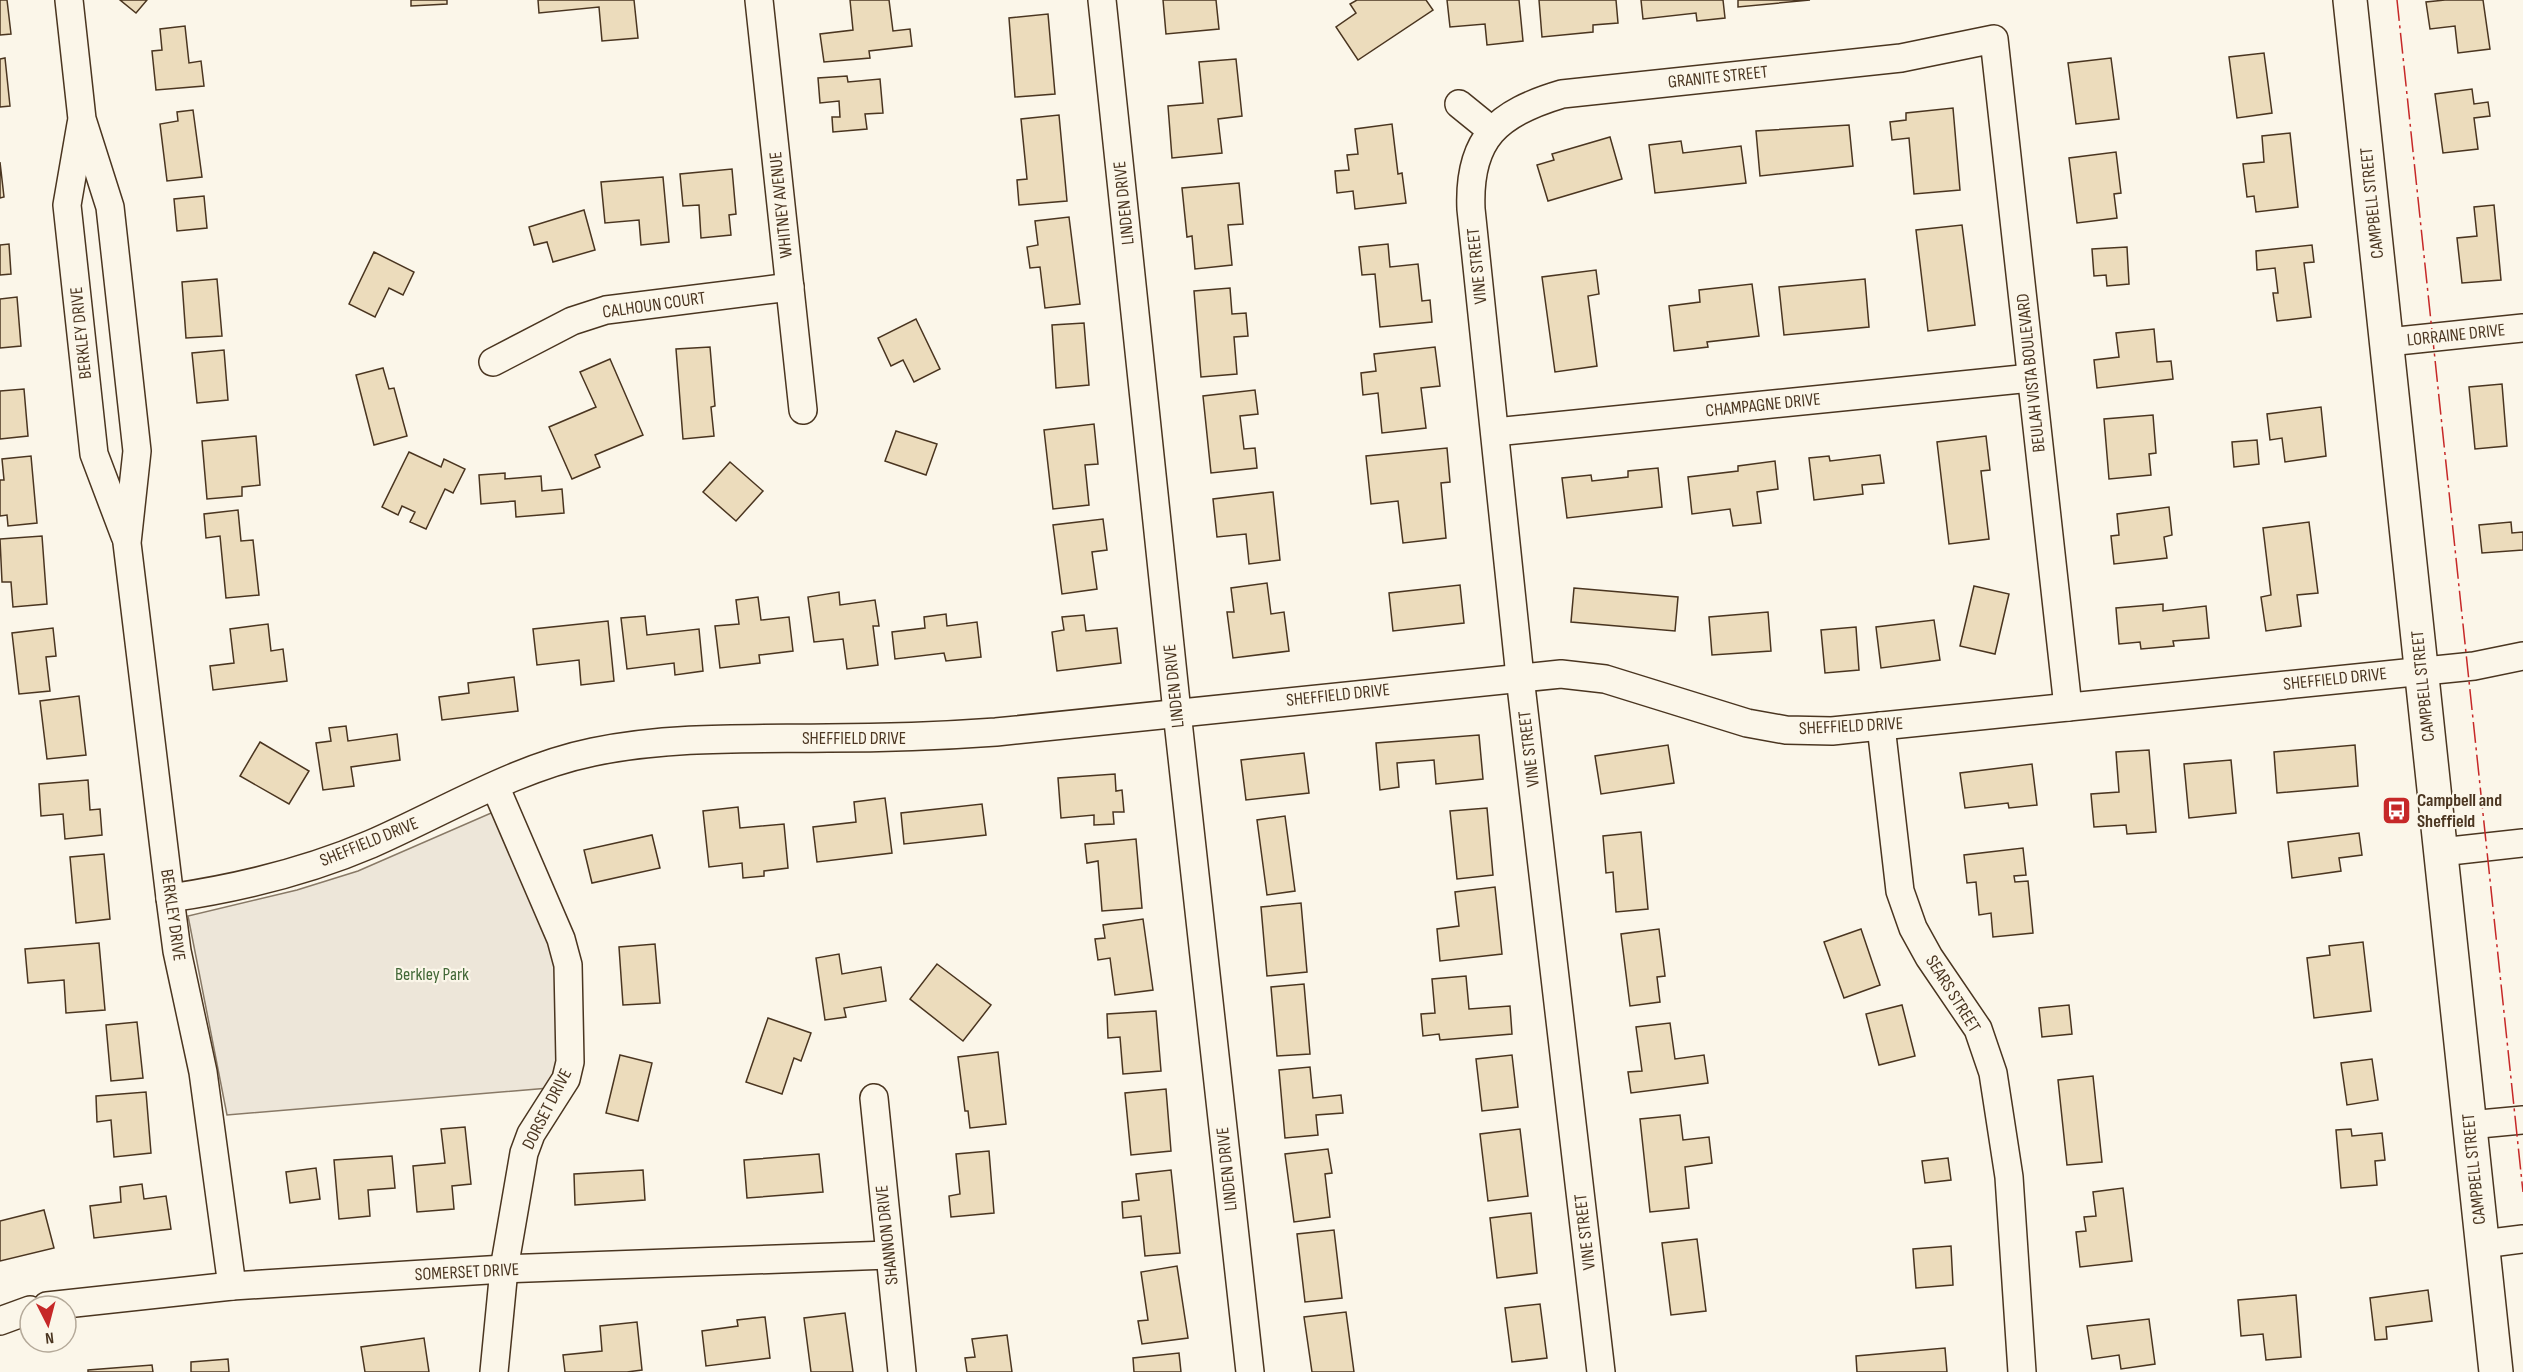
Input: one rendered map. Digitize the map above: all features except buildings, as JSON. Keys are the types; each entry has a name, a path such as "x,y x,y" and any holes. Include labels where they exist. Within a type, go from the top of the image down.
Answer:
{"main road":[{"name":"CAMPBELL STREET","path":"2350,0 2496,1372"}],"street":[{"name":"BERKLEY DRIVE","path":"69,0 82,119 110,207 137,451 127,543 177,951 203,1072 232,1286"},
{"name":"WHITNEY AVENUE","path":"759,0 803,410"},
{"name":"LINDEN DRIVE","path":"1102,0 1250,1372"},
{"name":"GRANITE STREET","path":"1491,130 1528,104 1562,94 1901,58 1994,39"},
{"name":"BEULAH VISTA BOULEVARD","path":"1994,39 2068,707"},
{"path":"1459,104 1491,130"},
{"name":"BERKLEY DRIVE","path":"82,119 67,205 94,454 127,543"},
{"name":"VINE STREET","path":"1491,130 1480,149 1470,189 1520,676 1601,1372"},
{"name":"CALHOUN COURT","path":"493,362 572,321 606,310 789,287"},
{"name":"LORRAINE DRIVE","path":"2388,342 2523,328"},
{"name":"CHAMPAGNE DRIVE","path":"1496,432 2031,378"},
{"name":"SHEFFIELD DRIVE","path":"170,898 208,892 315,864 369,844 542,766 593,752 644,744 750,738 905,738 996,732 1520,676 1561,674 1605,679 1747,723 1786,730 1832,731 2474,666 2523,656"},
{"name":"SEARS STREET","path":"1881,726 1900,891 1913,928 1929,957 1978,1029 1993,1073 2009,1177 2022,1372"},
{"name":"DORSET DRIVE","path":"494,1372 504,1269 524,1153 531,1134 566,1079 570,1062 568,965 561,939 495,786"},
{"path":"2441,852 2523,843"},
{"name":"SHANNON DRIVE","path":"874,1098 902,1372"},
{"path":"2469,1125 2523,1120"},
{"path":"2483,1244 2523,1239"},
{"name":"SOMERSET DRIVE","path":"78,1303 232,1286 504,1269 889,1255"},
{"path":"0,1321 18,1314"}],"green space":[{"name":"Berkley Park","path":"498,810 551,938 557,968 557,1059 549,1088 227,1115 188,916 297,890 358,871"}],"power":[{"path":"2397,0 2523,1192"}],"place":[{"name":"Campbell and Sheffield","path":"2396,810"}]}
